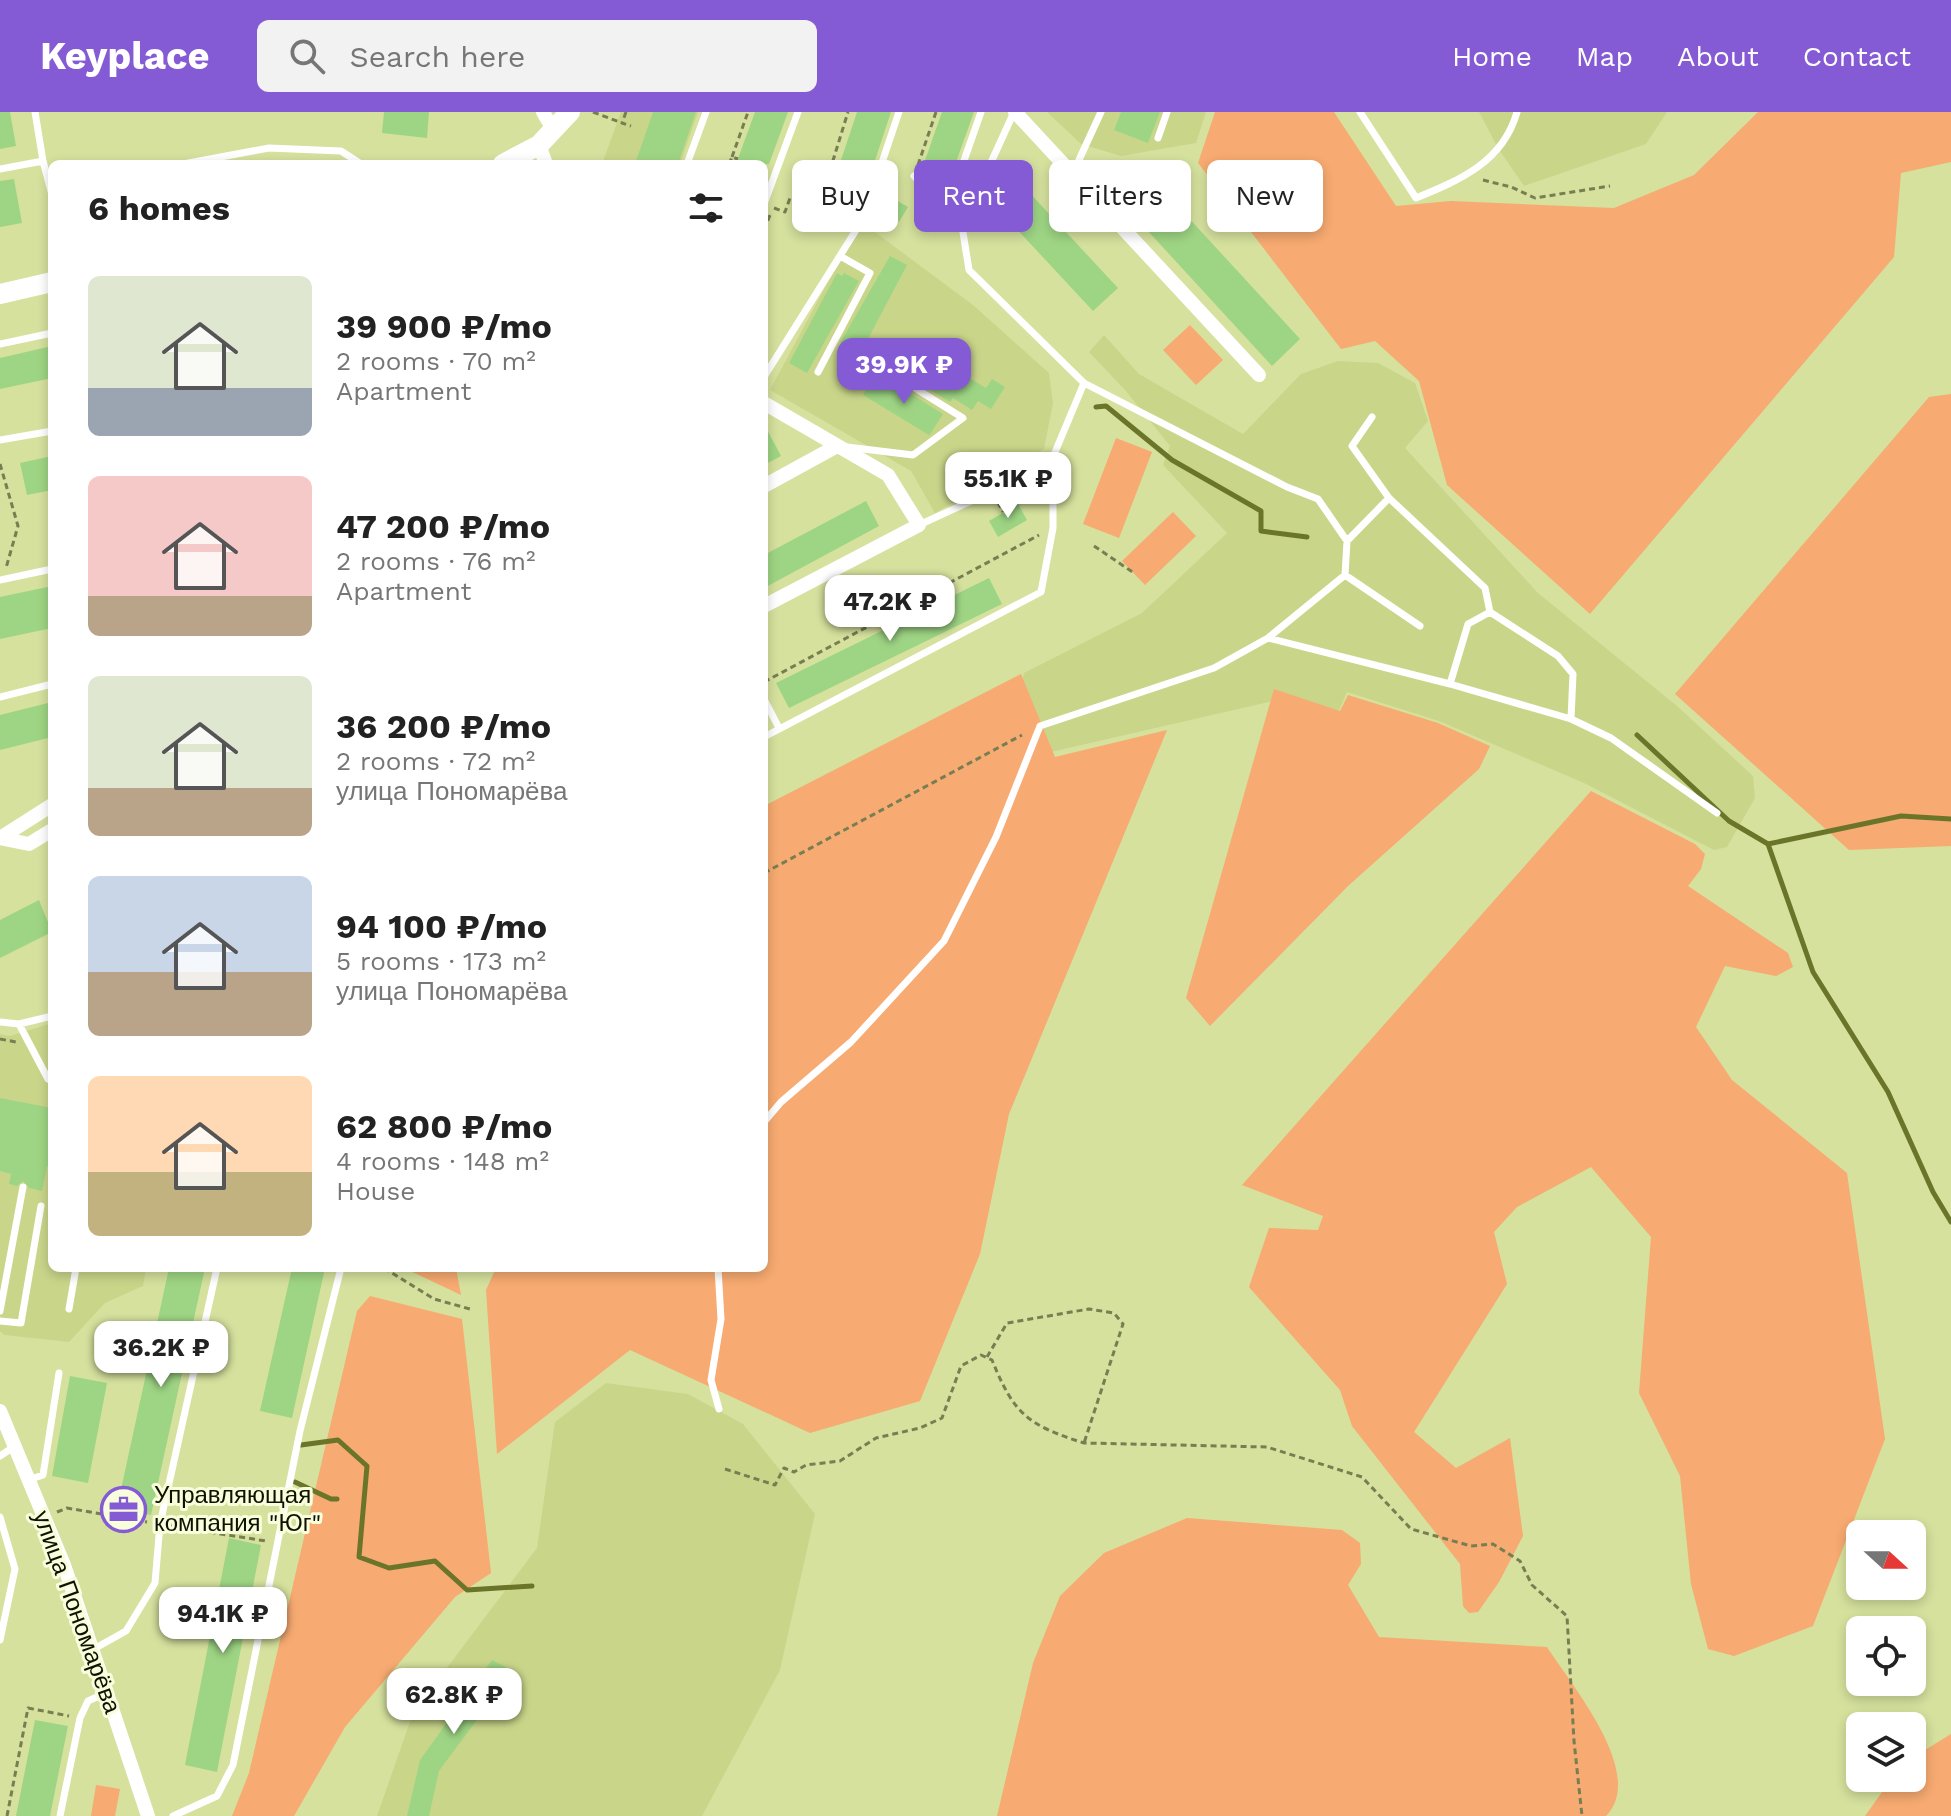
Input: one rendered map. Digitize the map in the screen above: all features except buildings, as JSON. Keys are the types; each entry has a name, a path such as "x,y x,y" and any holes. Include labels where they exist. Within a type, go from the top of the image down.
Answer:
{"main road":[{"path":"513,160 547,147 570,112"},
{"path":"0,294 48,283"}],"street":[{"path":"543,112 547,147"},
{"path":"1014,112 1060,160"},
{"path":"1127,232 1259,375"},
{"path":"768,405 888,475 919,525 768,604"},
{"path":"768,484 837,446"},
{"path":"0,838 48,808"},
{"path":"0,838 29,844 48,832"},
{"name":"улица Пономарёва","path":"0,1411 64,1565 148,1816"}],"lane":[{"path":"35,112 48,180"},
{"path":"688,160 706,112"},
{"path":"768,193 798,112"},
{"path":"768,371 863,219 899,112"},
{"path":"964,160 981,112"},
{"path":"992,160 1014,112"},
{"path":"1079,160 1101,112"},
{"path":"1158,138 1167,112"},
{"path":"1360,112 1416,198 1468,176 1497,151 1517,112"},
{"path":"204,160 269,148 341,151 355,160"},
{"path":"0,169 43,161"},
{"path":"768,1117 781,1102 851,1042 944,941 996,837 1040,726 1214,668 1268,638 1345,575 1347,541 1318,499 1287,487 1084,383 969,270 963,232"},
{"path":"818,372 870,273 840,256"},
{"path":"0,344 48,334"},
{"path":"837,446 913,455 963,418 881,367"},
{"path":"768,735 1041,592 1053,528 1053,457 1084,383"},
{"path":"1372,417 1352,446 1389,498 1485,588 1490,612 1558,656 1573,674 1571,719"},
{"path":"0,440 48,432"},
{"path":"919,525 993,491 1053,457"},
{"path":"1347,541 1389,498"},
{"path":"1,580 48,570"},
{"path":"1345,575 1420,626"},
{"path":"1450,684 1468,624 1490,612"},
{"path":"1268,638 1450,684 1571,719 1611,738 1717,813"},
{"path":"0,697 48,685"},
{"path":"768,707 779,728"},
{"path":"0,1022 19,1024 48,1017"},
{"path":"19,1024 48,1079"},
{"path":"0,1311 23,1187"},
{"path":"0,1321 21,1323 41,1206"},
{"path":"69,1309 75,1272"},
{"path":"92,1650 126,1631 155,1583 160,1524 216,1272"},
{"path":"173,1816 217,1796 233,1765 300,1431 340,1272"},
{"path":"718,1272 721,1319 711,1380 719,1409"},
{"path":"28,1480 43,1475 59,1373"},
{"path":"0,1456 15,1446"},
{"path":"0,1517 15,1569 0,1640"},
{"path":"60,1816 80,1718 88,1701 106,1693"}],"path":[{"path":"593,112 631,126"},
{"path":"622,123 626,112"},
{"path":"731,160 748,112"},
{"path":"833,160 848,112"},
{"path":"920,160 936,112"},
{"path":"732,157 738,159"},
{"path":"1468,176 1511,187 1535,198 1610,186"},
{"path":"776,199 773,207 785,212 792,199"},
{"path":"0,464 18,526 1,580"},
{"path":"768,680 1053,528"},
{"path":"1094,546 1134,573"},
{"path":"768,871 1040,726"},
{"path":"390,1272 434,1299 470,1309"},
{"path":"987,1358 1007,1323 1089,1309 1114,1313 1123,1324 1084,1443"},
{"path":"725,1469 775,1485 784,1468 794,1472 806,1465 840,1461 876,1438 920,1428 942,1418 961,1366 981,1355 992,1360 1007,1396 1021,1413 1065,1437 1084,1443 1267,1447 1362,1477 1411,1529 1471,1546 1493,1544 1520,1561 1532,1585 1567,1616 1582,1816"},
{"path":"67,1508 160,1524"},
{"path":"173,1527 277,1543"},
{"path":"7,1816 28,1708 80,1718"}],"shaded area":[{"path":"621,112 698,112 681,160 603,160"},
{"path":"1047,112 1206,112 1196,143 1121,156 1081,144"},
{"path":"1215,112 1334,112 1396,206 1451,201 1614,208 1694,175 1758,112 1951,112 1951,162 1901,173 1894,257 1590,614 1447,485 1419,381 1375,341 1341,349 1251,232 1323,232 1323,160 1207,160 1207,175 1198,163"},
{"path":"1479,112 1667,112 1646,144 1524,186 1498,148"},
{"path":"859,232 875,232 973,305 1049,373 1053,403 1044,449 935,513 911,471 770,390 835,269"},
{"path":"1190,325 1223,360 1196,385 1163,350"},
{"path":"1104,335 1139,374 1243,434 1301,374 1338,361 1378,363 1415,383 1428,421 1405,448 1538,593 1677,706 1753,776 1755,798 1727,847 1714,850 1584,783 1439,721 1347,692 1333,724 1273,701 1051,752 1022,683 1024,673 1142,613 1227,533 1163,465 1170,446 1125,390 1089,352"},
{"path":"1951,394 1951,846 1849,850 1675,694 1929,397"},
{"path":"1116,438 1152,452 1119,538 1083,524"},
{"path":"1173,512 1196,536 1145,585 1122,561"},
{"path":"1021,674 1055,757 1167,730 1009,1114 980,1254 920,1401 810,1433 630,1350 497,1454 486,1290 494,1272 768,1272 768,804"},
{"path":"1274,689 1340,711 1348,695 1438,723 1490,746 1479,769 1348,886 1210,1026 1186,998"},
{"path":"1591,791 1695,844 1705,854 1701,869 1688,886 1788,953 1793,967 1776,976 1725,966 1696,1027 1732,1080 1847,1173 1885,1439 1854,1520 1846,1520 1846,1540 1813,1626 1734,1656 1708,1649 1691,1584 1680,1476 1639,1393 1651,1237 1591,1167 1517,1207 1494,1232 1507,1284 1414,1432 1456,1468 1510,1438 1523,1536 1499,1582 1478,1612 1469,1613 1463,1606 1460,1564 1352,1426 1340,1390 1249,1287 1269,1228 1318,1230 1323,1216 1242,1185"},
{"path":"48,1024 48,1272 145,1272 143,1286 105,1303 69,1342 4,1335 0,1331 0,1034 10,1036"},
{"path":"412,1272 457,1272 461,1295"},
{"path":"370,1296 462,1319 491,1573 455,1597 345,1727 294,1816 232,1816 249,1773 357,1311"},
{"path":"606,1383 688,1394 743,1424 815,1514 780,1670 702,1816 377,1816 413,1713 537,1548 555,1422"},
{"path":"1187,1518 1342,1530 1360,1543 1361,1564 1348,1585 1379,1637 1547,1647 1601,1730 1612,1754 1618,1777 1616,1798 1606,1816 997,1816 1033,1663 1060,1596 1104,1553"},
{"path":"1951,1734 1951,1816 1865,1816 1882,1792 1926,1792 1926,1749"},
{"path":"96,1785 120,1789 115,1816 91,1816"}],"waterway":[{"path":"1096,407 1106,406 1172,460 1261,511 1261,531 1307,537"},
{"path":"1637,735 1729,821 1768,844 1901,816 1951,819"},
{"path":"1768,844 1813,972 1888,1092 1933,1192 1951,1222"},
{"path":"301,1445 338,1440 367,1466 359,1557 389,1568 435,1561 467,1590 532,1586"},
{"path":"295,1482 337,1499"}],"place":[{"name":"Управляющая компания \"Юг\"","path":"123,1509"}]}
